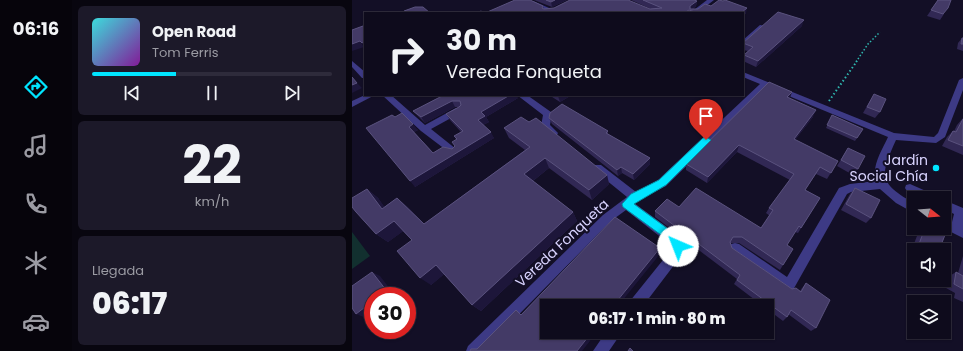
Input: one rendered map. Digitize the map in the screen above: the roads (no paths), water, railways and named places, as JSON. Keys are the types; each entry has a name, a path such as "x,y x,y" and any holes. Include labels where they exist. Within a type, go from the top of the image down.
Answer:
{"street":[{"path":"693,12 711,0"},
{"path":"528,1 553,11"},
{"path":"744,43 762,26"},
{"path":"352,63 364,75"},
{"path":"744,74 893,136 936,140 942,135 962,90 963,80"},
{"name":"Vereda Fonqueta","path":"473,351 607,218 631,201 662,183 766,83"},
{"path":"352,104 369,96"},
{"path":"387,96 413,114 424,129 453,151"},
{"path":"522,96 548,114 545,126 563,141"},
{"path":"424,129 459,110"},
{"path":"893,136 883,159 879,177 882,185 893,197 907,204"},
{"path":"593,164 631,201 675,240 678,246 677,252 640,299"},
{"path":"735,248 789,286 843,191 850,188 882,185"},
{"path":"910,188 916,191"},
{"path":"951,208 960,212 960,231 951,226"},
{"path":"600,351 609,339"}],"place":[{"name":"Jardín Social Chía","path":"936,168"}]}
